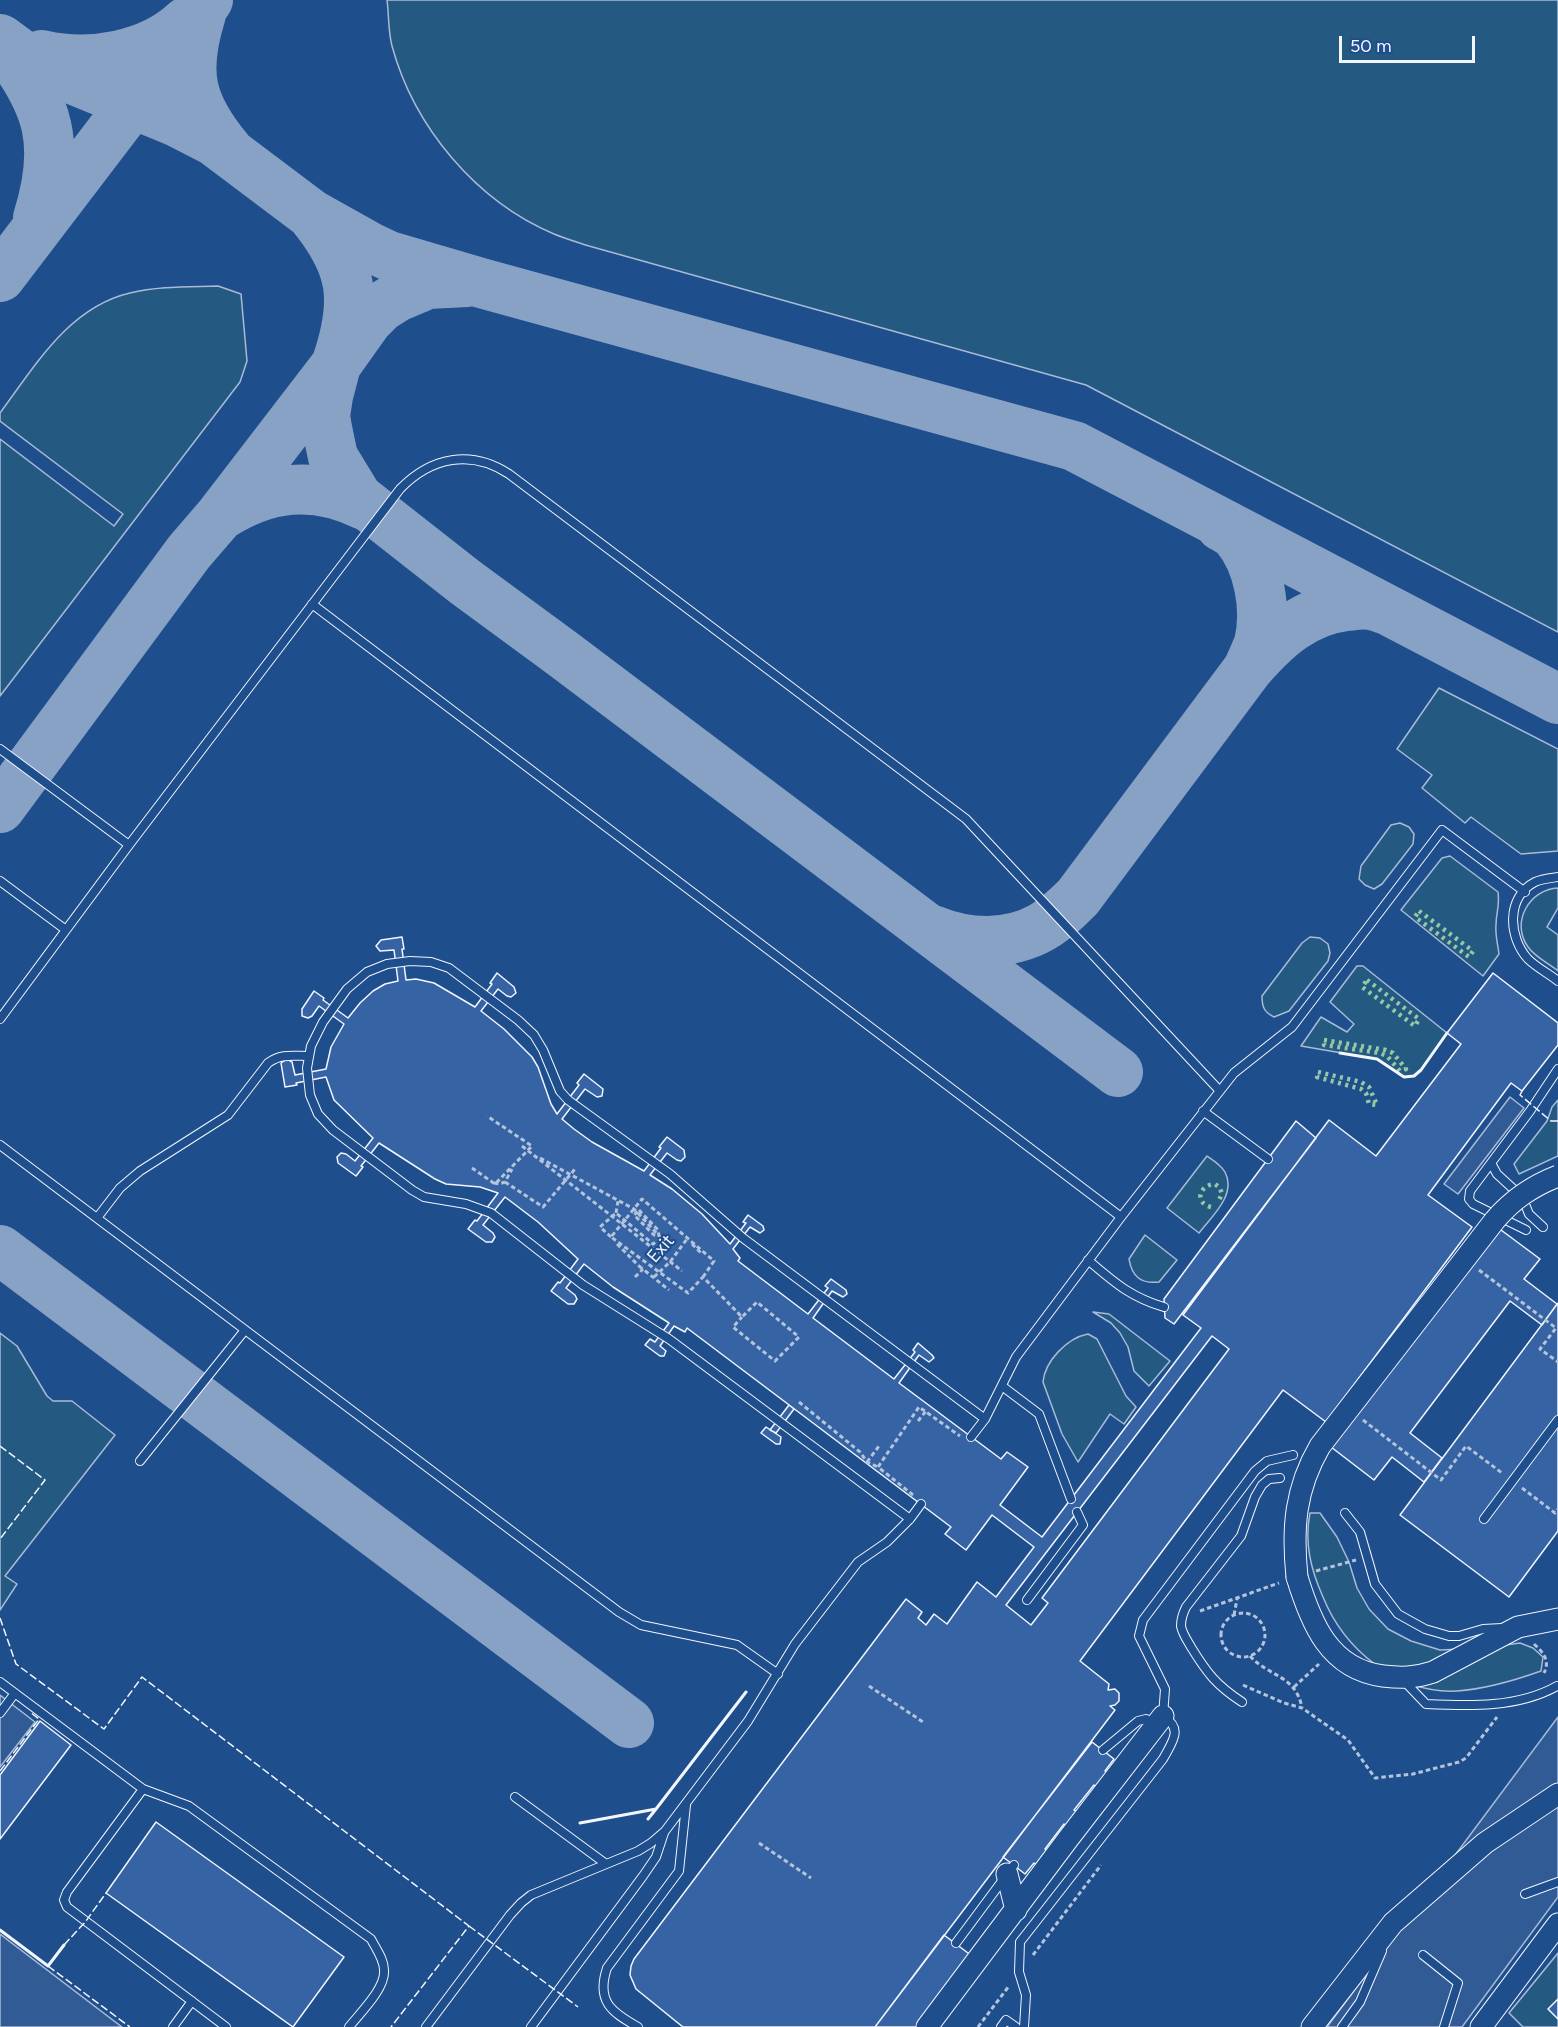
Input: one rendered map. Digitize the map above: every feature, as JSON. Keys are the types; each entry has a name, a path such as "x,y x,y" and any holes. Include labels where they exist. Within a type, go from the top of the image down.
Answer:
{"street":[{"path":"1558,1176 1539,1183 1510,1203 1320,1446 1302,1483 1294,1532 1297,1577 1310,1618 1333,1651 1343,1661 1362,1671 1401,1678 1418,1677 1511,1630 1558,1619"},
{"path":"927,2027 1161,1720"},
{"path":"1311,2027 1394,1923 1485,1843 1558,1794"},
{"path":"1011,1870 1016,1910"},
{"path":"1482,2027 1558,1924"}],"lane":[{"path":"0,1019 129,845 400,489 412,477 436,464 460,459 479,461 498,467 966,819 1219,1090"},
{"path":"312,604 1121,1217"},
{"path":"0,749 129,845"},
{"path":"967,1438 985,1419 1016,1358 1031,1335 1219,1090 1234,1073 1292,1027 1442,830 1525,892"},
{"path":"1558,877 1534,882 1518,898 1512,918 1515,938 1528,959 1558,981"},
{"path":"0,881 66,930"},
{"path":"910,1519 669,1339 583,1285 491,1213 466,1204 424,1197 333,1130 318,1114 310,1095 307,1068 311,1046 323,1022 347,989 367,972 387,964 410,960 431,962 449,969 518,1020 534,1035 543,1050 560,1091 568,1100 670,1174 743,1238 985,1419"},
{"path":"97,1218 120,1188 140,1171 228,1115 268,1063 282,1056 309,1056"},
{"path":"1526,1230 1473,1204 1469,1198 1473,1186 1558,1069"},
{"path":"1203,1111 1268,1159"},
{"path":"0,1145 620,1612 641,1625 737,1644 778,1674"},
{"path":"1491,1163 1497,1174 1522,1197 1529,1214 1544,1227"},
{"path":"1088,1260 1132,1295 1164,1307"},
{"path":"140,1461 245,1330"},
{"path":"1002,1386 1039,1414 1071,1499"},
{"path":"1484,1519 1558,1420"},
{"path":"1161,1720 1165,1689 1139,1636 1143,1620 1255,1471 1267,1461 1293,1455"},
{"path":"1242,1702 1209,1675 1184,1635 1181,1628 1182,1618 1186,1607 1241,1536 1255,1497 1262,1485 1269,1479 1280,1478"},
{"path":"426,2027 521,1903 531,1895 645,1847 665,1831 748,1720 795,1644 858,1562 887,1542 910,1519 921,1504"},
{"path":"1027,1600 1083,1526 1077,1512"},
{"path":"1345,1513 1359,1532 1375,1584 1398,1614 1425,1629 1440,1634 1459,1636 1483,1629 1511,1630"},
{"path":"1401,1678 1426,1704 1458,1706 1507,1703 1542,1695 1557,1686"},
{"path":"0,1682 143,1789 189,1806 371,1939 381,1958 384,1970 383,1984 349,2027"},
{"path":"0,1713 15,1694"},
{"path":"1024,2027 1026,1995 1019,1972 1020,1942 1163,1759 1173,1741 1175,1727 1173,1722 1138,1720 1103,1750"},
{"path":"143,1789 67,1892 64,1900 67,1907 226,2027"},
{"path":"515,1797 606,1864"},
{"path":"638,2027 616,2015 608,2005 604,1993 605,1974 607,1968 679,1871 686,1803"},
{"path":"531,2027 644,1875 656,1857 665,1831"},
{"path":"956,1943 1011,1870"},
{"path":"1525,1894 1558,1882"},
{"path":"1342,2027 1360,2002 1394,1923"},
{"path":"1423,1955 1458,1983 1444,2027"},
{"path":"172,2027 192,2001"},
{"path":"1000,2027 1006,2020 1016,2027"}],"path":[{"path":"472,1168 495,1184 532,1146 487,1116"},
{"path":"522,1146 682,1271"},
{"path":"493,1182 499,1184 505,1182 526,1149"},
{"path":"540,1158 635,1211 639,1210 658,1230 660,1237"},
{"path":"505,1182 543,1208 575,1169"},
{"path":"642,1201 644,1198 675,1224 701,1253"},
{"path":"618,1199 616,1213 600,1227 639,1266 669,1290"},
{"path":"642,1199 714,1261 703,1277 688,1293 610,1237 635,1211 642,1199"},
{"path":"635,1211 634,1215 647,1229 660,1237"},
{"path":"616,1213 653,1244 666,1235"},
{"name":"Exit","path":"654,1277 670,1262 687,1239"},
{"path":"1448,1280 1466,1282 1478,1268 1556,1328 1540,1349 1558,1362"},
{"path":"635,1277 643,1269"},
{"path":"703,1277 742,1317"},
{"path":"757,1302 799,1337 775,1361 733,1328 742,1317 757,1302"},
{"path":"1363,1392 1364,1421 1441,1480 1466,1446 1555,1513 1558,1509"},
{"path":"800,1402 860,1452 867,1462 878,1467 913,1495"},
{"path":"878,1467 919,1407 927,1410 967,1438"},
{"path":"918,1422 927,1410"},
{"path":"867,1462 879,1446"},
{"path":"1194,1617 1198,1612 1297,1577 1366,1557"},
{"path":"1234,1614 1249,1613 1258,1618 1264,1627 1265,1637 1262,1647 1250,1656 1235,1655 1224,1645 1221,1635 1223,1625 1234,1614 1237,1598"},
{"path":"1511,1630 1510,1641 1530,1641 1546,1658 1547,1666 1544,1673"},
{"path":"1294,1687 1333,1651"},
{"path":"1250,1656 1294,1687 1300,1695 1302,1708"},
{"path":"1239,1684 1302,1708 1348,1740 1375,1778 1413,1774 1459,1762 1466,1758 1507,1703"},
{"path":"869,1686 923,1722"},
{"path":"759,1843 811,1878"},
{"path":"978,2027 1101,1865"}],"shaded area":[{"path":"387,0 1558,0 1558,632 1086,385 589,246 554,234 526,220 499,202 474,181 432,132 402,76 392,46"},
{"path":"218,286 241,294 247,361 240,382 0,696 0,439 114,526 123,514 0,421 0,413 40,358 71,325 89,311 108,300 130,293 174,287"},
{"path":"1439,688 1558,749 1558,851 1521,854 1471,817 1465,823 1422,788 1432,775 1397,749"},
{"path":"1400,823 1409,827 1414,834 1413,844 1382,884 1374,889 1365,885 1359,879 1361,866 1391,825"},
{"path":"1450,856 1498,892 1496,936 1499,954 1483,976 1401,910 1442,858"},
{"path":"1558,888 1558,908 1547,927 1558,935 1558,971 1531,951 1523,937 1521,927 1522,918 1531,901 1539,894"},
{"path":"1310,937 1320,938 1328,944 1330,953 1328,961 1289,1011 1274,1017 1264,1009 1262,996 1302,943"},
{"path":"1357,966 1363,966 1447,1033 1421,1070 1414,1076 1404,1077 1377,1059 1301,1046 1321,1017 1347,1032 1354,1024 1330,1002"},
{"path":"1510,1097 1524,1108 1458,1194 1444,1184"},
{"path":"1558,1100 1558,1156 1519,1174 1514,1164 1547,1121 1552,1107"},
{"path":"1207,1156 1225,1172 1228,1189 1216,1213 1199,1233 1167,1208"},
{"path":"1145,1235 1177,1260 1159,1282 1147,1282 1138,1278 1130,1265 1129,1259"},
{"path":"1093,1312 1109,1314 1170,1361 1149,1386 1134,1371 1128,1347 1120,1333 1111,1323"},
{"path":"0,1333 17,1346 47,1396 53,1401 72,1401 115,1435 5,1576 17,1584 0,1610"},
{"path":"1088,1334 1097,1339 1126,1396 1136,1407 1124,1424 1110,1414 1078,1462 1062,1434 1043,1382 1048,1366 1058,1352 1072,1340"},
{"path":"1310,1513 1320,1513 1337,1537 1349,1562 1357,1588 1369,1609 1388,1629 1411,1641 1440,1650 1520,1643 1533,1648 1543,1657 1541,1671 1499,1684 1457,1691 1435,1690 1414,1685 1375,1665 1344,1634 1323,1597 1315,1577 1308,1546"},
{"path":"0,1695 35,1722 0,1767"},
{"path":"1558,1717 1558,1897 1462,2027 1327,2027"},
{"path":"0,1934 122,2027 0,2027"},
{"path":"1558,1953 1558,2027 1523,2027 1509,2013"}],"building":[{"path":"402,937 406,980 416,979 434,983 475,1007 497,973 514,987 516,993 511,997 498,989 481,1011 504,1029 532,1057 557,1114 579,1085 577,1083 584,1074 603,1089 602,1096 597,1097 585,1089 562,1119 592,1142 644,1171 667,1137 684,1150 685,1157 681,1161 667,1153 650,1175 672,1189 702,1214 730,1244 746,1223 743,1222 748,1215 763,1226 764,1230 760,1233 750,1227 733,1249 740,1258 738,1261 808,1314 828,1288 825,1286 831,1279 846,1290 847,1294 843,1297 832,1291 813,1318 894,1379 915,1352 913,1350 918,1343 932,1355 934,1358 929,1362 919,1355 899,1383 1001,1459 1007,1452 1028,1467 1000,1505 1042,1537 1201,1328 1183,1315 1329,1120 1376,1156 1461,1044 1447,1033 1493,973 1558,1023 1558,1045 1522,1091 1511,1083 1428,1195 1472,1227 1326,1422 1283,1390 1080,1661 1109,1684 1108,1690 1115,1689 1119,1693 1119,1701 1110,1706 1115,1710 875,2027 683,2027 636,1989 630,1975 631,1966 906,1599 922,1612 918,1618 926,1625 934,1614 947,1624 977,1582 996,1597 1034,1547 992,1515 966,1550 945,1534 951,1527 687,1328 685,1332 674,1326 660,1346 666,1351 664,1356 660,1356 645,1345 650,1339 655,1342 669,1323 613,1287 584,1264 566,1288 577,1299 574,1304 568,1304 551,1291 578,1259 538,1222 505,1197 483,1225 493,1233 495,1237 492,1242 486,1242 468,1229 498,1193 480,1187 446,1184 379,1143 356,1176 338,1163 337,1157 341,1153 355,1161 373,1138 334,1100 326,1077 285,1087 281,1063 287,1059 292,1062 295,1075 326,1069 331,1047 344,1024 319,1006 312,1016 308,1018 302,1016 302,1009 314,991 348,1018 373,991 385,984 398,981 394,950 380,951 376,946 381,940","holes":["1212,1336 1229,1349 1042,1598 1048,1603 1031,1625 1006,1605"]},
{"path":"1296,1121 1316,1138 1174,1324 1165,1318 1164,1299"},
{"path":"1497,1227 1540,1259 1524,1279 1557,1304 1542,1325 1510,1301 1410,1433 1442,1458 1424,1482 1392,1457 1374,1480 1331,1447"},
{"path":"1558,1303 1558,1531 1509,1597 1400,1515"},
{"path":"789,1405 794,1409 776,1433 770,1430"},
{"path":"766,1427 781,1437 780,1444 776,1444 761,1433"},
{"path":"40,1721 71,1745 0,1839 0,1775"},
{"path":"1092,1742 1114,1759 1105,1771 1110,1775 1099,1789 1094,1785 1074,1810 1081,1814 1070,1828 1064,1824 1045,1849 1052,1855 1041,1868 1034,1863 1025,1874 1003,1857"},
{"path":"156,1822 344,1957 293,2027 106,1893"},
{"path":"944,1935 972,1956 917,2027 875,2027"},
{"path":"1558,1999 1558,2019 1548,2009"}],"taxiway":[{"path":"0,277 151,79 208,0"},
{"path":"201,14 192,53 193,86 205,117 228,150"},
{"path":"42,55 80,59 118,55 155,43 186,22"},
{"path":"0,39 43,67 175,121 214,141 311,214 389,256 1074,446 1558,699"},
{"path":"3,45 31,87 46,126 49,168 38,218"},
{"path":"0,808 189,552 220,516 336,365 347,322 348,285 344,268 336,251 311,214"},
{"path":"467,282 428,284 397,297 381,307 368,320 336,365 325,416 333,457 358,498 465,582 1118,1072"},
{"path":"220,516 255,498 290,490 327,492 364,505"},
{"path":"1221,526 1234,535 1244,547 1259,587 1261,630 1259,643 1248,669"},
{"path":"933,930 960,938 1002,940 1029,933 1052,920 1078,897 1248,669 1269,646 1292,627 1317,613 1362,604 1384,609"},
{"path":"0,1250 629,1723"}],"hedge":[{"path":"1419,911 1473,951 1469,957 1415,917 1419,911"},
{"path":"1367,980 1419,1019 1415,1026 1362,987 1367,980"},
{"path":"1324,1040 1386,1050 1393,1053 1406,1069 1400,1071 1387,1056 1380,1053 1324,1045 1324,1040"},
{"path":"1318,1072 1361,1082 1369,1087 1377,1105 1369,1104 1366,1093 1361,1089 1317,1077 1318,1072"},
{"path":"1211,1207 1202,1202 1201,1194 1205,1187 1215,1184 1220,1188 1222,1194 1218,1202"}],"fence":[{"path":"1522,1091 1520,1095 1551,1121 1558,1121"},
{"path":"0,1446 45,1480 0,1539"},
{"path":"0,1618 16,1664 104,1729 142,1677 469,1926 391,2027"},
{"path":"0,1771 39,1719 30,1712"},
{"path":"64,1945 86,1921 106,1893"},
{"path":"469,1926 578,2007"},
{"path":"48,1966 130,2027"}],"wall":[{"path":"1340,1053 1377,1059 1404,1077 1414,1076 1421,1070 1447,1033"},
{"path":"580,1823 656,1809 746,1692"},
{"path":"648,1819 656,1809"},
{"path":"0,1930 48,1966 64,1945"}]}
